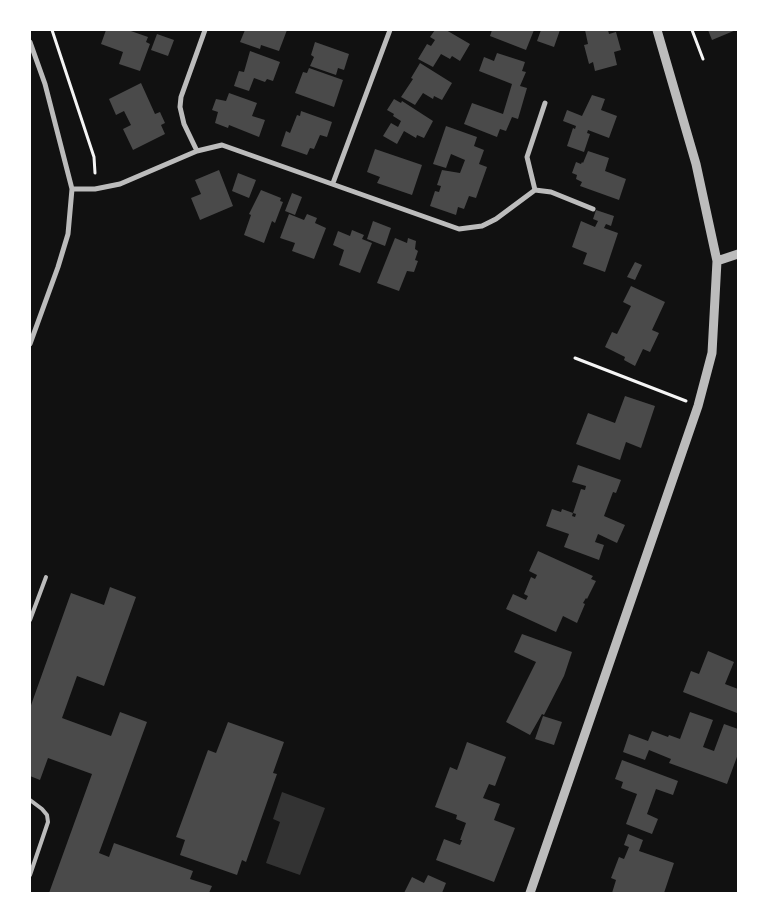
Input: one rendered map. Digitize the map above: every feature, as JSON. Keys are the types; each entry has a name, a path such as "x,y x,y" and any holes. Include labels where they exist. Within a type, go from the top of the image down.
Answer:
{"street":[{"path":"197,151 184,124 180,107 181,97 206,30"},
{"path":"333,183 390,30"},
{"path":"530,893 698,406 712,353 717,261 696,164 657,30"},
{"path":"30,42 45,84 72,189 68,234 30,344"},
{"path":"535,190 527,157 545,103"},
{"path":"72,189 95,189 120,184 197,151 222,145 459,229 482,226 496,220 535,190 551,192 593,209"},
{"path":"717,261 738,254"}],"lane":[{"path":"30,620 46,577"},
{"path":"30,800 47,815 48,822 30,875"}],"path":[{"path":"52,30 94,157 95,173"},
{"path":"692,30 703,59"},
{"path":"575,358 682,400"}],"shaded area":[{"path":"282,792 325,808 300,875 266,863 280,822 273,819"}],"building":[{"path":"106,30 128,30 148,37 146,42 150,44 140,71 119,64 123,52 101,44"},
{"path":"245,30 287,30 279,51 261,45 260,49 240,42"},
{"path":"435,30 446,30 470,44 460,61 452,56 450,59 441,54 433,67 418,59 427,44 431,46 435,40 430,37"},
{"path":"492,30 534,30 526,50 490,36"},
{"path":"541,30 560,30 554,47 537,41"},
{"path":"585,30 608,30 609,34 616,32 621,50 614,52 617,65 595,71 593,62 589,64 584,45 588,44"},
{"path":"708,30 736,30 712,40"},
{"path":"157,34 174,40 168,56 151,50"},
{"path":"315,42 349,54 344,70 338,68 336,75 310,66 314,57 311,55"},
{"path":"250,51 280,62 273,81 267,79 265,82 254,78 249,91 234,86 239,71 244,72"},
{"path":"497,53 525,62 522,71 526,72 520,86 527,88 518,119 512,117 506,131 500,129 497,137 464,124 472,103 503,114 512,84 479,71 484,57 494,61"},
{"path":"420,63 452,83 442,100 434,96 433,99 423,93 415,105 401,97 413,79 411,78"},
{"path":"309,68 343,80 334,107 295,93 303,72 307,73"},
{"path":"141,83 155,114 160,112 165,123 161,125 165,134 133,150 123,129 131,125 124,111 116,115 109,99"},
{"path":"229,93 257,103 252,116 265,120 259,137 229,125 228,128 215,123 218,112 212,110 216,99 226,101"},
{"path":"592,95 605,99 601,110 617,116 609,138 588,130 587,133 590,134 584,152 567,146 573,128 575,129 576,126 563,121 567,110 582,116"},
{"path":"394,99 401,103 402,101 433,121 424,138 417,135 416,138 404,131 397,144 383,136 391,123 398,127 401,121 387,110"},
{"path":"301,111 332,122 327,137 320,135 314,149 310,148 307,155 281,146 286,131 290,133 297,115 300,116"},
{"path":"446,126 477,137 474,146 484,150 479,164 487,167 476,198 469,196 464,209 458,207 456,215 430,206 435,191 439,192 441,186 437,185 442,170 460,173 465,160 451,154 446,168 433,164"},
{"path":"375,149 422,165 412,195 377,183 380,177 367,172"},
{"path":"588,151 609,158 605,171 626,179 619,200 580,186 582,182 576,179 577,175 572,173 576,162 583,163"},
{"path":"219,170 233,206 200,220 191,198 201,194 195,180"},
{"path":"238,173 256,180 249,198 232,191"},
{"path":"261,190 281,198 280,201 283,202 275,223 272,221 264,243 244,235 251,215 249,214"},
{"path":"292,193 302,197 295,215 285,211"},
{"path":"596,210 614,216 611,226 606,224 604,228 618,233 605,272 583,264 587,253 572,247 581,221 595,227 598,221 593,219"},
{"path":"289,214 304,220 307,214 317,218 315,223 326,228 314,259 292,251 295,243 280,238"},
{"path":"373,221 391,228 385,246 367,239"},
{"path":"352,230 364,235 362,239 372,243 360,273 339,265 344,250 333,245 338,231 350,236"},
{"path":"395,238 407,243 408,238 416,241 415,249 418,251 415,260 418,261 414,272 407,271 399,291 377,283"},
{"path":"635,262 642,265 635,280 627,277"},
{"path":"631,286 665,302 652,330 659,333 650,352 643,349 635,366 624,360 625,357 605,347 612,332 617,334 631,306 623,302"},
{"path":"625,396 655,406 641,448 626,442 620,460 576,444 588,413 615,423"},
{"path":"578,465 621,480 616,493 613,492 604,516 625,525 617,543 598,534 595,542 604,545 599,560 564,547 569,534 546,526 552,509 561,512 562,509 573,513 581,489 585,490 586,486 572,482"},
{"path":"538,551 593,576 591,579 596,581 583,603 585,604 577,623 563,616 556,632 506,609 513,594 526,600 528,596 524,594 531,577 535,579 537,575 529,571"},
{"path":"110,587 136,597 104,686 77,676 62,718 111,736 120,712 147,722 99,853 109,857 114,843 193,871 190,879 212,886 209,893 49,893 92,774 48,758 40,780 30,776 30,708 71,593 104,605"},
{"path":"522,634 572,652 564,676 544,715 542,714 530,735 506,722 536,662 514,652"},
{"path":"708,651 734,662 725,684 738,689 737,713 683,692 691,671 699,674"},
{"path":"690,712 713,720 703,747 714,751 724,724 738,729 738,754 727,784 669,763 671,759 649,750 645,760 623,752 629,734 648,741 652,731 680,739"},
{"path":"543,716 562,722 554,745 535,739"},
{"path":"228,722 284,742 273,773 277,774 246,862 242,860 237,875 180,855 185,840 176,837 208,750 216,753"},
{"path":"467,742 506,757 495,786 489,784 483,798 500,804 494,820 515,828 494,882 436,860 444,839 460,845 462,840 460,840 466,823 456,819 457,815 435,807 450,767 457,770"},
{"path":"622,760 678,781 673,795 656,789 647,814 658,819 652,834 626,824 637,794 621,788 623,782 615,779"},
{"path":"628,834 643,840 639,851 674,863 664,893 612,893 616,880 611,878 619,857 624,859 629,847 624,845"},
{"path":"428,875 446,883 442,893 404,893 412,877 424,883"}]}
